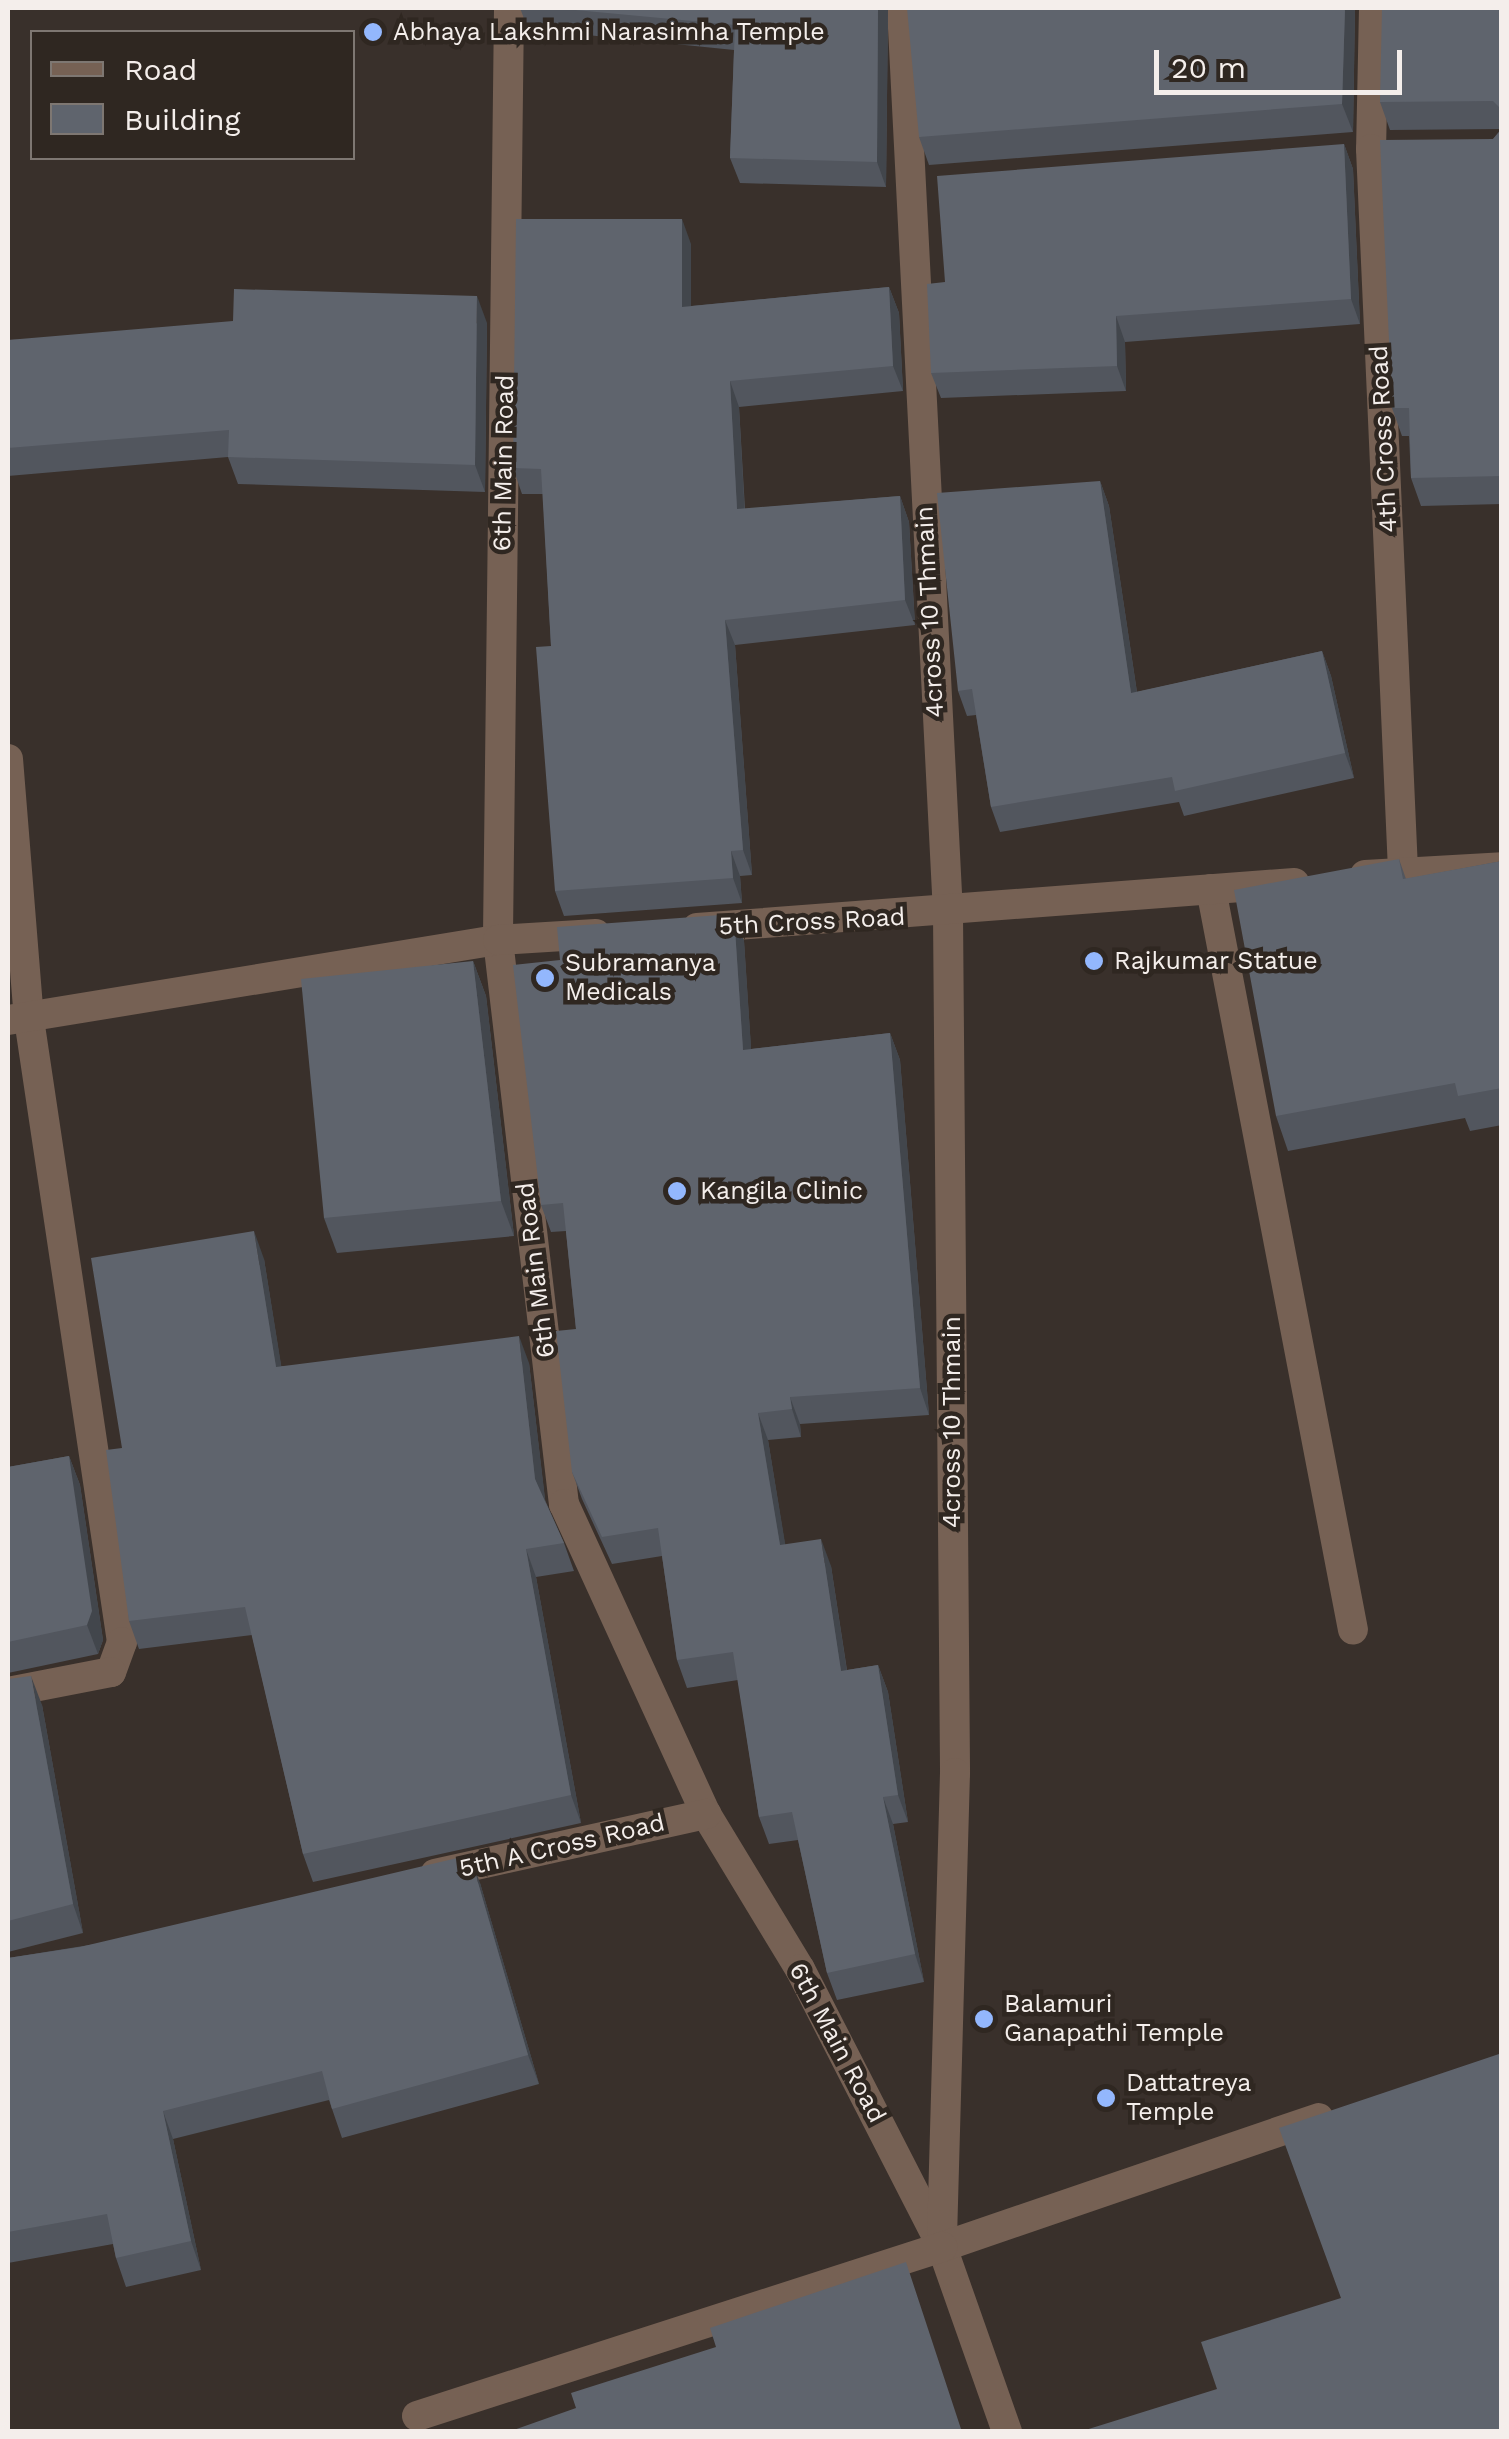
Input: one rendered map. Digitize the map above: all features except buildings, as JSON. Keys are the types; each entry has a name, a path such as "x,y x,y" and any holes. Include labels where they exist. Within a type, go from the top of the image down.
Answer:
{"street":[{"name":"6th Main Road","path":"509,8 498,940 564,1504 706,1814 800,1970 942,2246 1006,2432"},
{"name":"4cross 10 Thmain","path":"902,8 905,186 948,914 955,1773 942,2246"},
{"name":"4th Cross Road","path":"1374,8 1371,149 1403,870"},
{"path":"1332,152 1408,149"},
{"path":"905,186 944,183"},
{"path":"8,759 18,1019 122,1642 111,1672 8,1692"},
{"name":"5th Cross Road","path":"18,1019 498,940 948,914 1403,870 1502,867"},
{"path":"1211,889 1353,1630"},
{"name":"5th A Cross Road","path":"396,1883 706,1814"},
{"path":"417,2416 942,2246 1352,2106"}],"place":[{"name":"Abhaya Lakshmi Narasimha Temple","path":"373,32"},
{"name":"Rajkumar Statue","path":"1094,961"},
{"name":"Subramanya Medicals","path":"545,978"},
{"name":"Kangila Clinic","path":"677,1191"},
{"name":"Balamuri Ganapathi Temple","path":"984,2019"},
{"name":"Dattatreya Temple","path":"1106,2098"}]}
